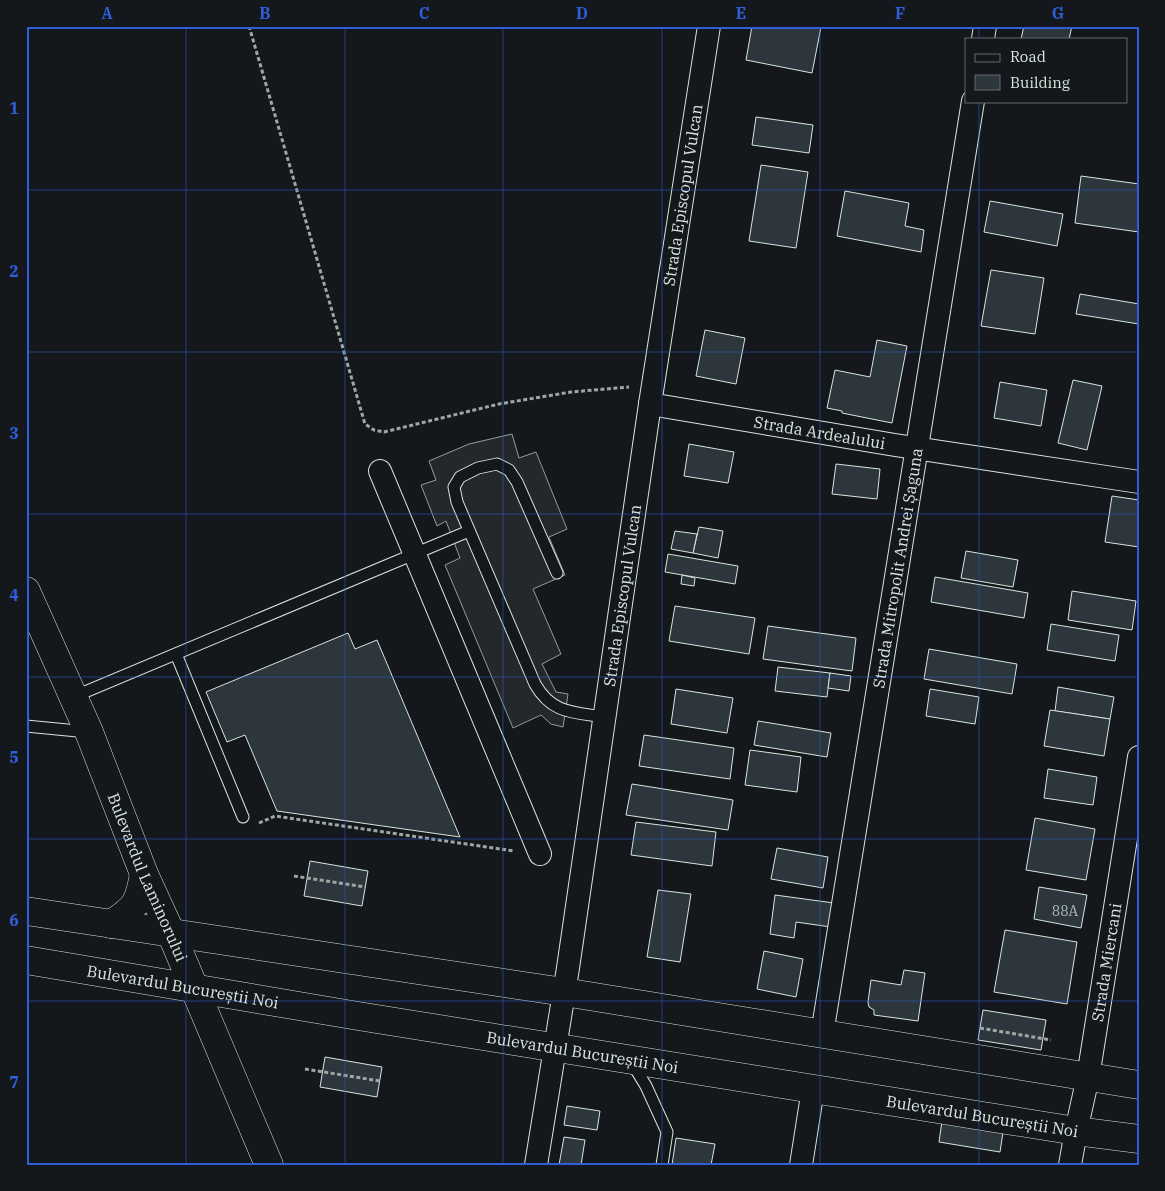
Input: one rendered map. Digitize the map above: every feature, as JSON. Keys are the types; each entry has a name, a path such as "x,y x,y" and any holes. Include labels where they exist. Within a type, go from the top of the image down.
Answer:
{"main road":[{"name":"Bulevardul Laminorului","path":"26,592 89,732 144,874 171,933 269,1165"},
{"path":"111,924 129,913 140,896 144,874"},
{"path":"26,911 564,992 1139,1085"},
{"name":"Bulevardul Bucureștii Noi","path":"26,960 813,1089 1076,1131 1139,1139"}],"street":[{"name":"Strada Episcopul Vulcan","path":"536,1165 556,1047 650,404 708,26"},
{"name":"Strada Mitropolit Andrei Șaguna","path":"822,1034 973,102"},
{"name":"Strada Ardealului","path":"650,404 1139,482"},
{"path":"380,472 540,854"},
{"name":"Strada Miercani","path":"1070,1165 1088,1077 1139,758"},
{"path":"801,1165 813,1089"}],"lane":[{"path":"556,573 518,482 509,470 498,464 478,468 460,477 454,487 457,502 541,695 552,705 564,710 604,718"},
{"path":"73,697 469,531"},
{"path":"176,654 243,817"},
{"path":"26,726 89,732"},
{"path":"630,1059 646,1086 667,1132 662,1165"}],"path":[{"path":"249,26 366,424 374,430 384,432 499,404 570,392 634,387"},
{"path":"243,817 248,828 275,816 540,854"},
{"path":"294,876 365,887"},
{"path":"980,1028 1051,1040"},
{"path":"305,1069 380,1081"}],"shaded area":[{"path":"512,434 519,458 536,452 567,529 549,537 565,575 533,589 561,654 542,664 556,692 568,694 563,727 551,724 541,715 513,728 445,565 460,558 446,521 437,526 421,485 436,480 429,461 469,444"}],"building":[{"path":"752,26 821,27 812,73 746,60"},
{"path":"1024,26 1072,26 1069,38 1021,38"},
{"path":"756,117 813,125 809,153 752,145"},
{"path":"761,165 808,172 796,248 749,241"},
{"path":"1081,176 1139,184 1139,232 1075,223"},
{"path":"845,191 909,203 905,226 924,230 921,252 837,236"},
{"path":"990,201 1063,214 1057,246 984,232"},
{"path":"991,270 1044,278 1035,334 981,326"},
{"path":"1080,294 1139,304 1139,324 1076,314"},
{"path":"705,330 745,338 736,384 696,376"},
{"path":"877,340 907,346 892,423 827,408 835,370 870,377"},
{"path":"1073,380 1102,386 1087,450 1058,443"},
{"path":"1000,382 1047,390 1041,426 994,418"},
{"path":"689,444 734,452 728,483 684,476"},
{"path":"836,464 880,469 877,499 832,494"},
{"path":"1112,496 1139,500 1139,547 1105,542"},
{"path":"699,527 723,531 718,558 693,553"},
{"path":"675,531 697,534 693,553 671,549"},
{"path":"966,551 1018,560 1013,587 961,578"},
{"path":"668,554 738,566 735,584 665,572"},
{"path":"682,575 695,578 694,586 681,584"},
{"path":"935,577 1028,593 1024,618 931,602"},
{"path":"1072,591 1136,601 1132,630 1068,620"},
{"path":"675,606 755,618 749,654 669,641"},
{"path":"1051,624 1119,635 1115,661 1047,650"},
{"path":"768,626 856,638 852,671 763,659"},
{"path":"348,633 355,649 377,640 460,837 277,811 245,735 227,742 206,692"},
{"path":"929,649 1017,664 1012,694 924,679"},
{"path":"778,667 830,673 827,697 775,691"},
{"path":"830,673 851,676 849,691 828,688"},
{"path":"1058,687 1114,697 1110,719 1055,711"},
{"path":"676,689 733,698 727,733 671,724"},
{"path":"930,689 979,697 975,724 926,716"},
{"path":"1050,710 1110,719 1104,756 1044,746"},
{"path":"758,721 831,733 827,757 754,745"},
{"path":"644,735 734,748 730,779 639,766"},
{"path":"750,750 801,757 797,792 745,785"},
{"path":"1048,769 1097,777 1093,805 1044,798"},
{"path":"632,784 733,800 728,830 626,815"},
{"path":"1035,818 1095,829 1086,880 1026,870"},
{"path":"636,822 716,832 712,866 631,855"},
{"path":"777,848 828,857 823,888 771,879"},
{"path":"310,861 368,871 362,906 304,896"},
{"path":"1039,887 1087,895 1081,928 1034,919"},
{"path":"658,890 691,894 680,962 647,957"},
{"path":"775,895 834,903 831,927 796,922 794,938 770,934"},
{"path":"1005,930 1077,942 1067,1004 994,992"},
{"path":"764,951 803,959 796,997 757,989"},
{"path":"904,970 925,973 918,1021 874,1015 874,1010 869,1007 868,1002 871,980 901,985"},
{"path":"983,1010 1046,1020 1041,1050 978,1040"},
{"path":"325,1057 382,1067 377,1097 320,1087"},
{"path":"567,1106 600,1111 597,1130 564,1125"},
{"path":"942,1121 1003,1132 1000,1152 939,1142"},
{"path":"564,1137 585,1140 581,1165 559,1165"},
{"path":"676,1138 715,1144 711,1165 672,1165"}]}
